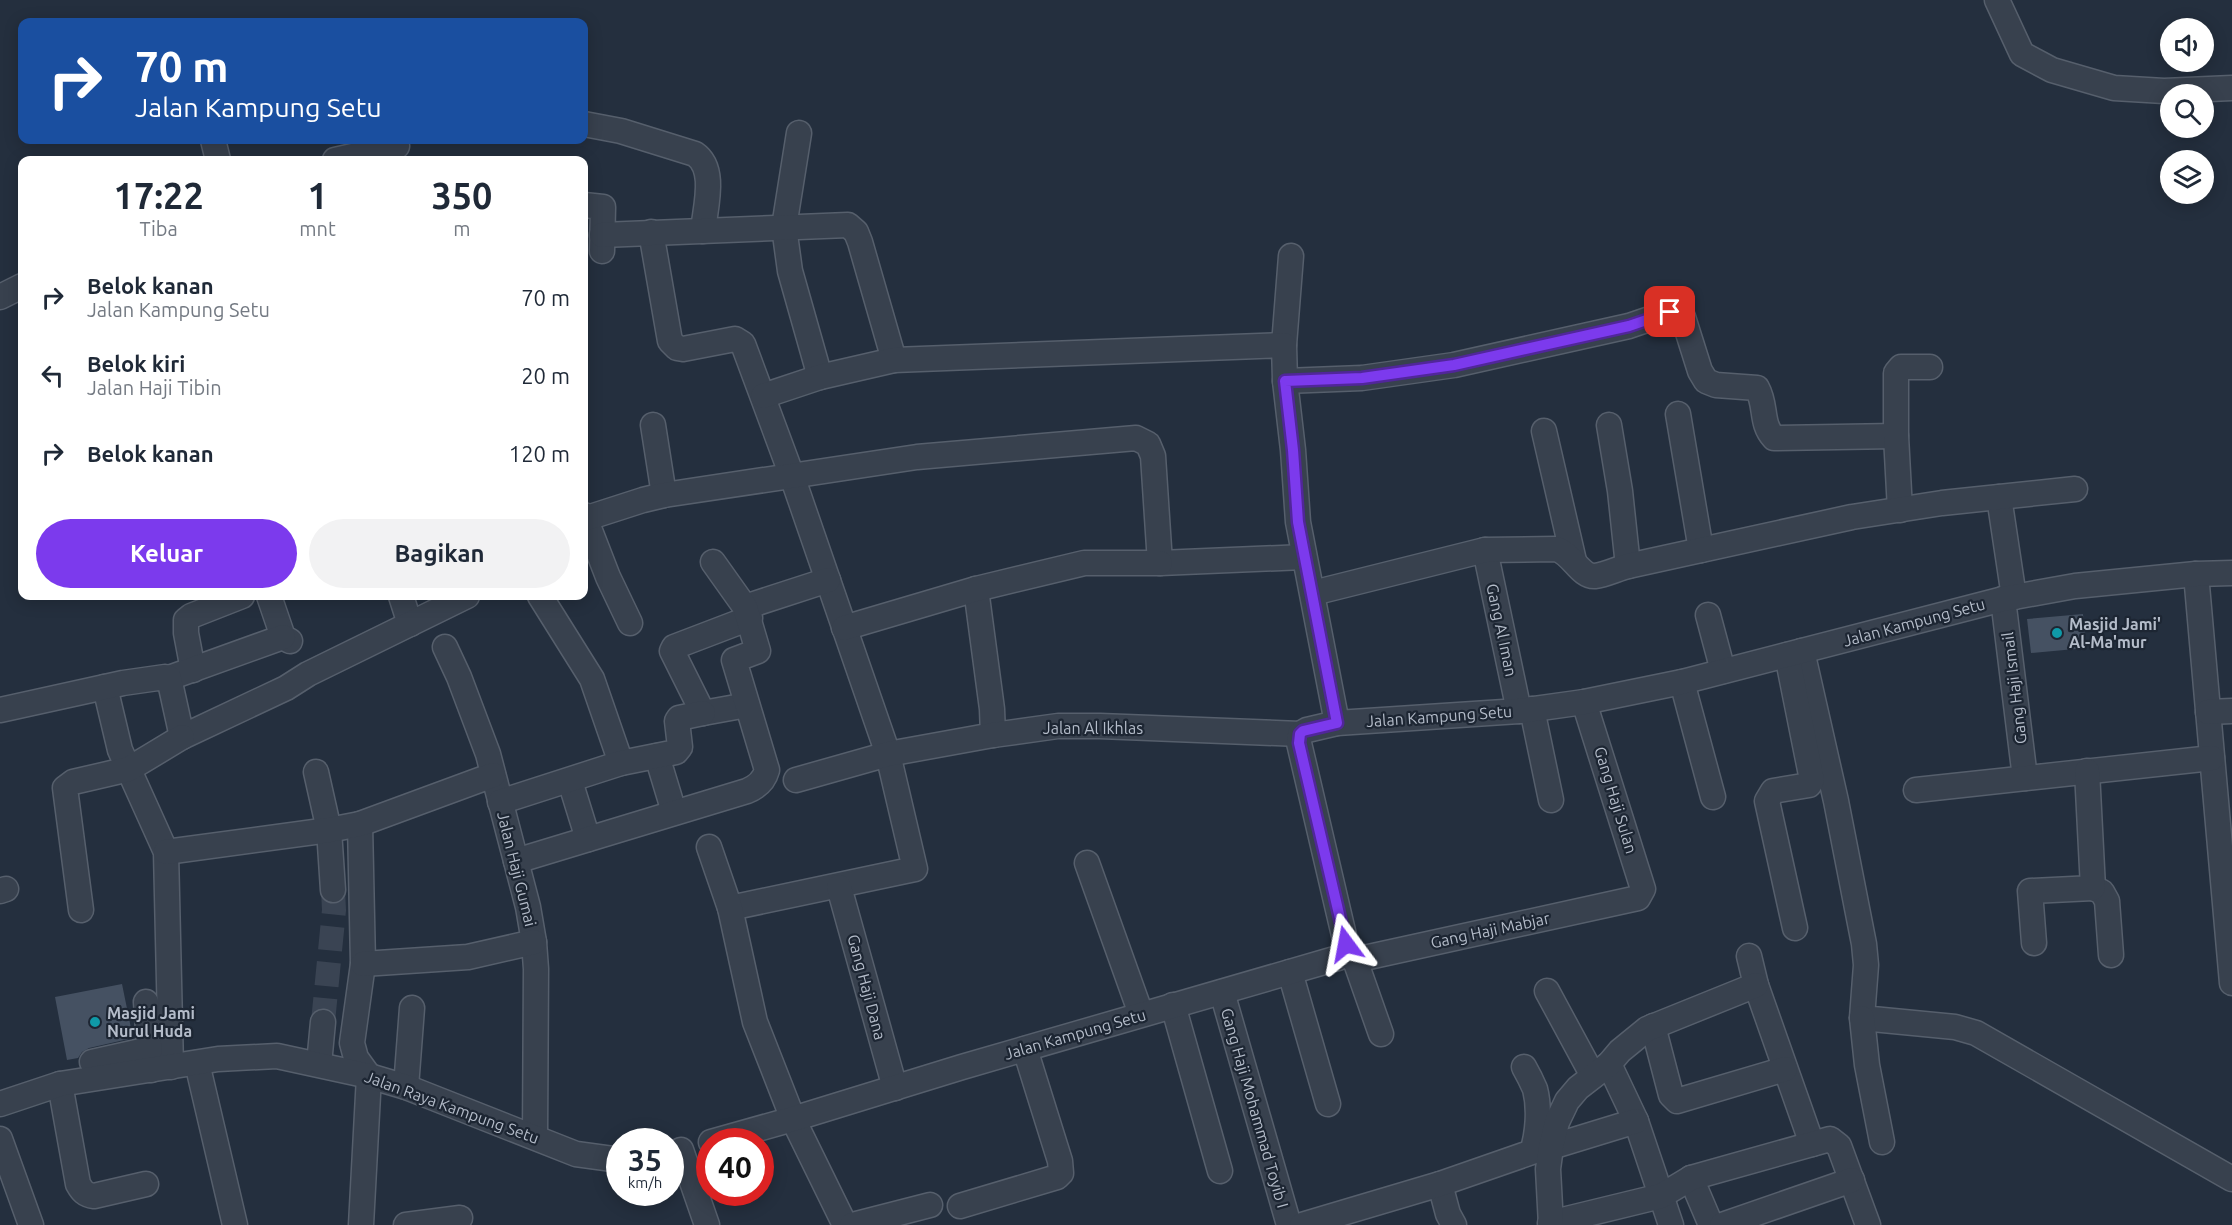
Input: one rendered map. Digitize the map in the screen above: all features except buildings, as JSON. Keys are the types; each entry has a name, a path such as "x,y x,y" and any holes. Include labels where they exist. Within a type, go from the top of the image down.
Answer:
{"street":[{"path":"1997,0 2022,54 2052,70 2114,88 2164,91 2232,88"},
{"path":"588,125 621,131 695,154 704,161 708,176 703,231"},
{"path":"799,133 784,227 790,271 820,377"},
{"path":"358,156 397,149"},
{"path":"588,205 603,207 602,244 651,232 851,226 860,242 894,360"},
{"path":"651,232 670,341 677,348 683,349 735,339 743,344 792,477 888,754 915,869 840,887 730,908"},
{"path":"1291,256 1284,345 1285,381 1298,522 1337,723"},
{"path":"0,297 18,288"},
{"path":"1285,381 1362,378 1454,365 1629,326 1670,312 1677,312 1683,317 1700,371 1706,381 1716,385 1757,388 1763,398 1766,430 1774,438 1896,436"},
{"path":"763,396 820,377 894,360 1284,345"},
{"path":"1900,510 1895,381 1898,369 1901,367 1930,367"},
{"path":"1678,414 1701,550"},
{"path":"653,425 664,495"},
{"path":"1609,425 1620,490 1628,566"},
{"path":"1544,431 1574,561"},
{"path":"588,516 664,495 917,456 1136,438 1148,444 1153,456 1160,563"},
{"path":"1313,593 1485,550 1556,549 1566,553 1584,573 1595,576 1628,566 1852,518 1999,497 2075,489"},
{"name":"Gang Haji Ismail","path":"1999,497 2025,778"},
{"path":"588,527 630,623"},
{"name":"Gang Al Iman","path":"1485,550 1525,710 1551,800"},
{"path":"844,628 976,589 1084,563 1160,563 1304,557"},
{"path":"516,861 747,791 755,788 765,777 767,770 734,660 758,651 747,612 713,562"},
{"name":"Jalan Kampung Setu","path":"1300,734 1307,730 1337,723 1525,710 1584,702 1682,682 2008,598 2075,586 2196,574 2232,573"},
{"path":"2196,574 2220,711 2212,758 2232,983"},
{"path":"703,713 672,651 674,647 747,612 828,580"},
{"path":"976,589 992,709 993,735"},
{"path":"193,670 186,633 186,620 190,616 232,600"},
{"path":"0,710 105,687 169,678 287,639 271,600"},
{"path":"401,600 410,624"},
{"path":"81,910 65,789 73,782 129,769 182,737 286,688 308,674 459,600"},
{"path":"543,600 592,679 621,764"},
{"path":"1708,615 1722,671"},
{"name":"Jalan Haji Gumai","path":"445,647 459,677 488,754 528,907 534,942 535,1137"},
{"path":"1795,653 1812,780 1809,785 1773,792 1767,801 1795,928"},
{"path":"1795,653 1836,801 1864,944 1866,965 1862,1018 1867,1065 1882,1142"},
{"path":"169,678 182,737"},
{"path":"1682,682 1713,797"},
{"path":"105,687 120,750 166,852 158,1062"},
{"name":"Gang Haji Sulan","path":"1584,702 1643,890 1638,898"},
{"path":"500,802 621,764 676,752 680,747 676,721 679,718 747,705"},
{"name":"Jalan Al Ikhlas","path":"796,780 888,754 1036,728 1078,725 1300,734"},
{"path":"1300,734 1299,743 1349,957 1381,1034"},
{"path":"657,756 675,812"},
{"path":"1916,790 2212,758"},
{"path":"2087,771 2094,888"},
{"path":"316,772 329,830 333,890"},
{"path":"166,852 360,824 493,775"},
{"path":"570,781 588,839"},
{"path":"360,824 363,964 352,1043 356,1058 369,1076 361,1225"},
{"path":"709,847 730,908 755,1022 793,1119 844,1225"},
{"path":"1087,863 1141,1014"},
{"name":"Gang Haji Dana","path":"840,887 895,1088"},
{"path":"2034,943 2030,891 2094,888 2102,892 2107,901 2111,955"},
{"name":"Gang Haji Mabjar","path":"1349,957 1638,898"},
{"path":"363,964 468,957 534,942"},
{"path":"1749,956 1755,985 1812,1144"},
{"name":"Jalan Kampung Setu","path":"793,1119 1141,1014 1349,957"},
{"path":"1290,972 1329,1104"},
{"path":"1755,985 1653,1026 1630,1042 1578,1088 1567,1101 1557,1122 1551,1147 1548,1169 1551,1224 1661,1196 1691,1178 1830,1139 1835,1142 1852,1180 1868,1225"},
{"path":"1547,991 1636,1121 1671,1225"},
{"name":"Gang Haji Mohammad Toyib I","path":"1222,992 1289,1225"},
{"path":"146,1002 158,1062"},
{"path":"1173,1005 1220,1171"},
{"path":"406,1087 412,1008"},
{"path":"1862,1018 1955,1027 1976,1033 2232,1179"},
{"path":"320,1064 323,1022"},
{"path":"1653,1026 1671,1095 1677,1101 1785,1069"},
{"path":"960,1206 1057,1177 1062,1173 1025,1049"},
{"name":"Jalan Raya Kampung Setu","path":"0,1104 60,1083 158,1062 197,1063 244,1056 277,1056 320,1064 406,1087 576,1154 606,1158"},
{"path":"92,1062 158,1062"},
{"path":"197,1063 235,1225"},
{"path":"1302,1225 1440,1184 1532,1152 1536,1141 1537,1106 1535,1089 1524,1067"},
{"path":"60,1083 78,1184 82,1191 87,1196 94,1196 146,1184"},
{"path":"761,1128 793,1119"},
{"path":"1551,1147 1636,1121"},
{"path":"0,1138 31,1225"},
{"path":"684,1170 707,1225"},
{"path":"1691,1178 1711,1225"},
{"path":"1722,1225 1852,1180"},
{"path":"1440,1184 1448,1214 1454,1225"},
{"path":"852,1225 930,1205"},
{"path":"406,1225 460,1218"}],"tunnel":[{"path":"323,1022 334,910 333,890"}],"place":[{"name":"Masjid Jami' Al-Ma'mur","path":"2057,633"},
{"name":"Masjid Jami Nurul Huda","path":"95,1022"}],"route":[{"path":"1346,944 1299,743 1299,737 1303,731 1337,723 1298,522 1285,381 1362,378 1454,365 1629,326 1670,312"}]}
